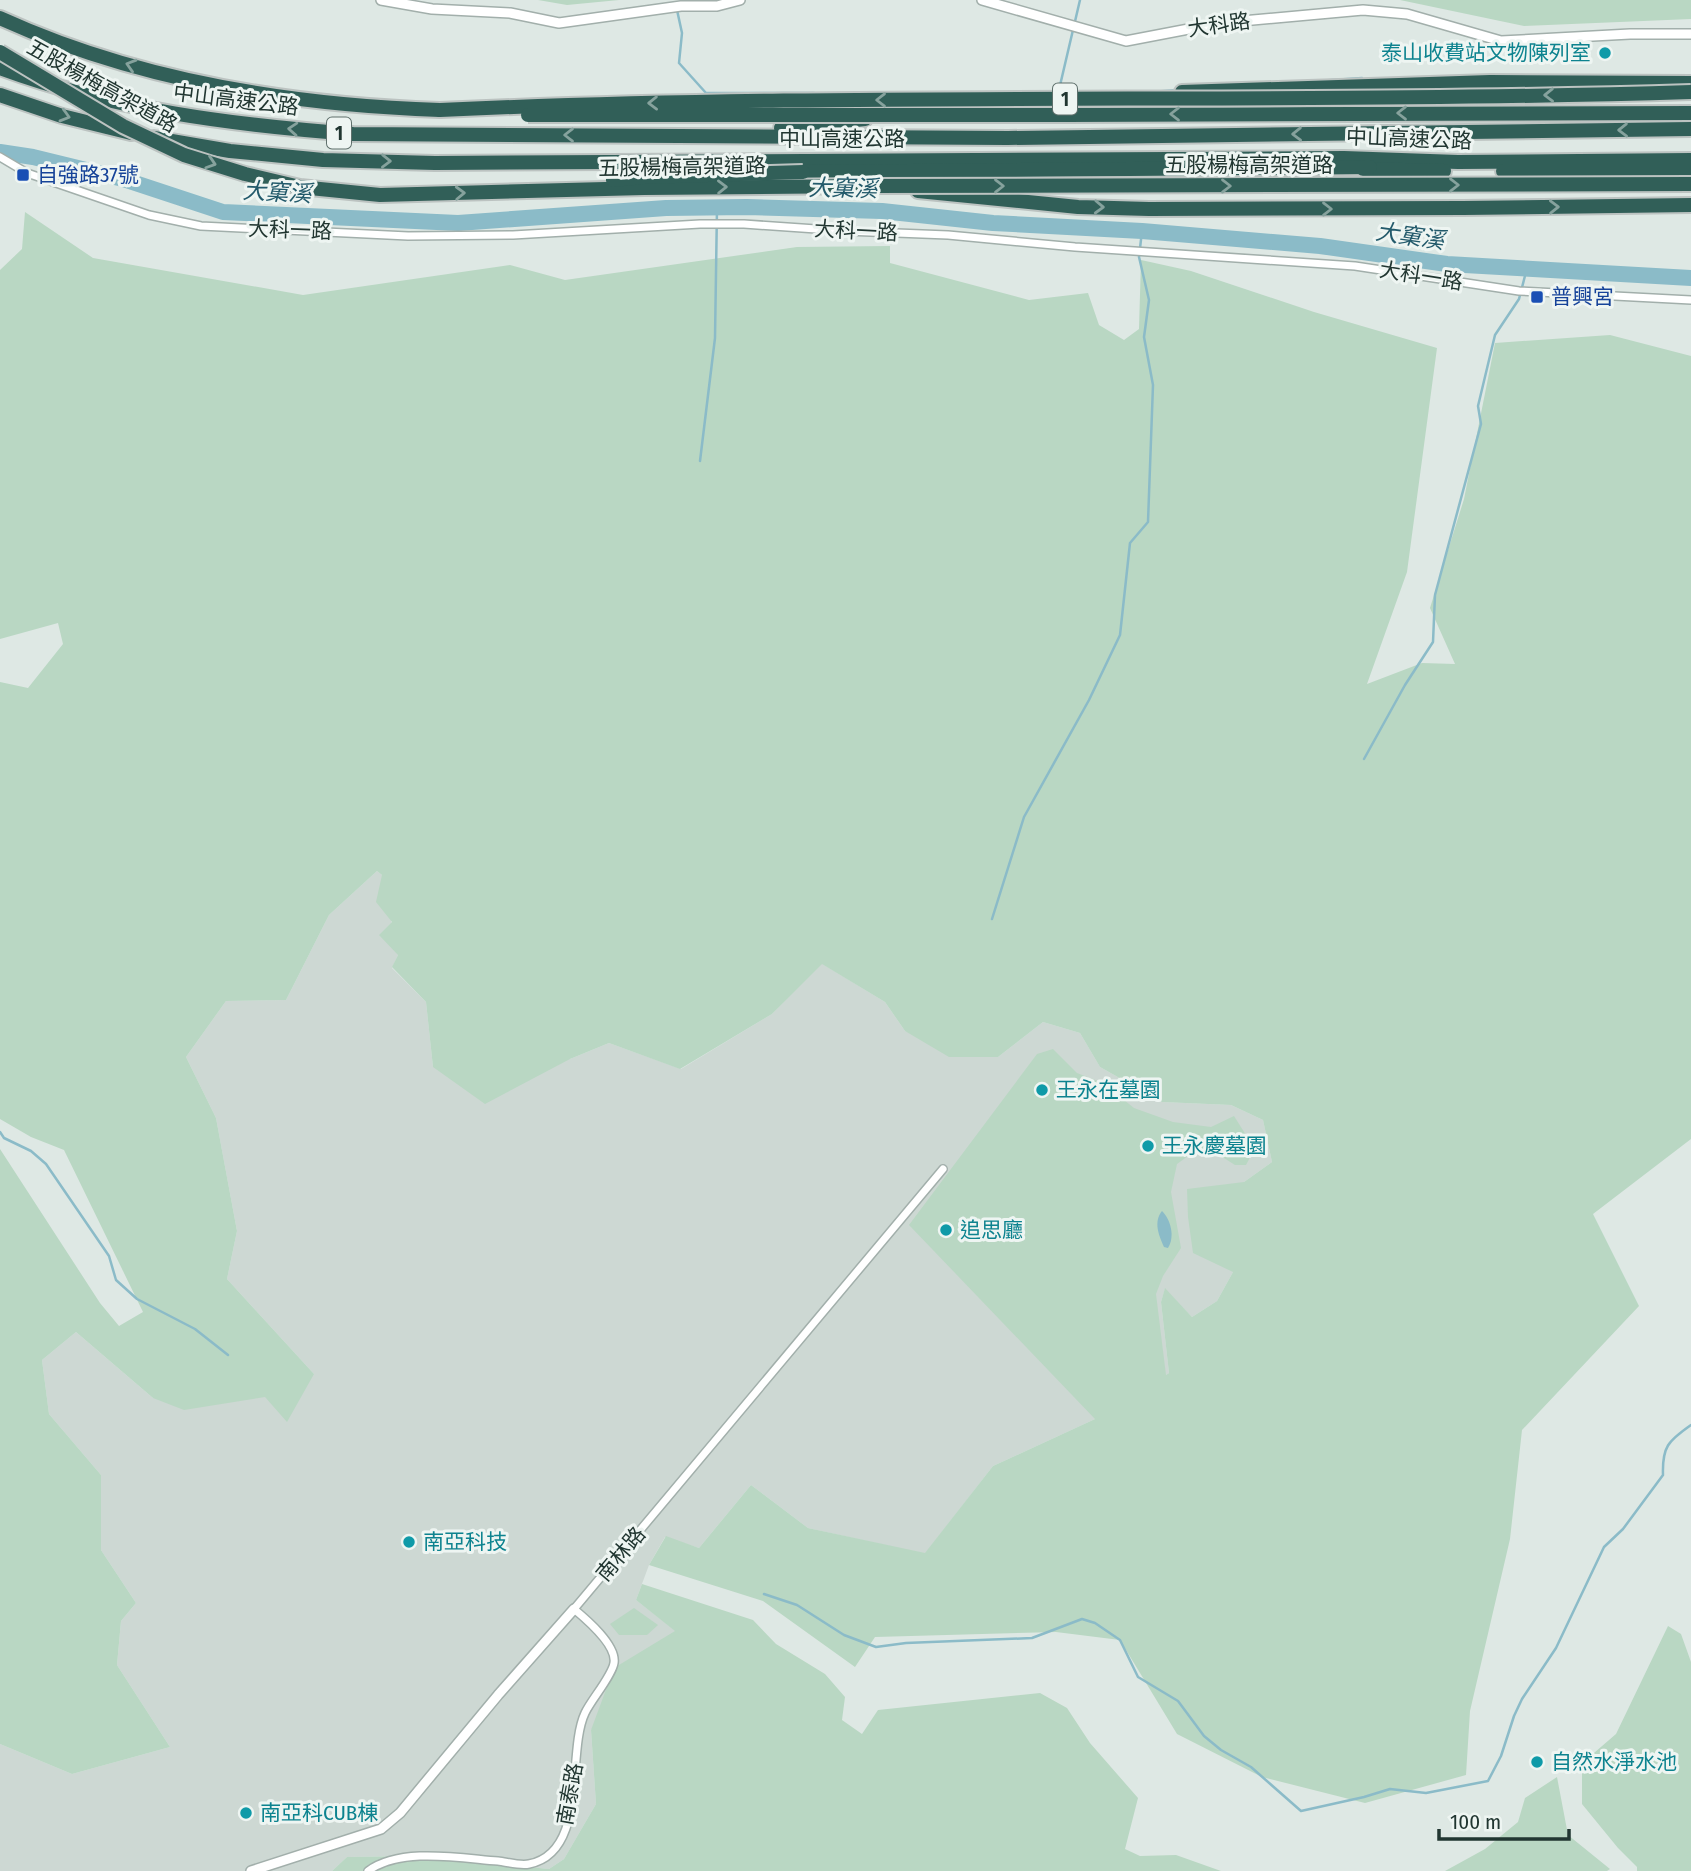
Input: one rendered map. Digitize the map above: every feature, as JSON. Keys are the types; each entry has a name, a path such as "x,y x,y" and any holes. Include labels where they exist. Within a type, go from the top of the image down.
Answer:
{"highway":[{"name":"五股楊梅高架道路","path":"0,18 96,54 196,82 299,100 440,110 729,101 1309,98 1691,92"},
{"name":"五股楊梅高架道路","path":"0,52 123,126 184,155 300,187 380,195 868,186 1691,184"},
{"name":"中山高速公路","path":"0,68 83,93 169,113 266,127 365,134 1007,138 1691,129"},
{"path":"686,136 839,123 953,106 1072,94 1490,82 1691,83"},
{"name":"中山高速公路","path":"0,95 62,116 141,136 230,151 323,160 1691,160"},
{"path":"440,110 565,116 1691,113"},
{"path":"617,161 1078,207 1261,209 1691,205"},
{"path":"1337,169 1458,162"},
{"path":"507,191 644,177 976,171 1691,171"}],"street":[{"path":"381,0 432,9 510,13 559,23 681,6 717,6 740,0"},
{"name":"大科路","path":"982,0 1126,41 1220,23 1363,10 1407,14 1502,41 1630,34 1691,34"},
{"name":"大科一路","path":"0,157 27,173 149,215 201,226 421,236 513,235 744,224 948,235 1074,247 1355,266 1518,291 1691,300"},
{"name":"南林路","path":"251,1871 382,1829 400,1813 943,1169"},
{"name":"南泰路","path":"368,1871 391,1859 433,1856 529,1864 557,1847 570,1814 577,1742 584,1714 614,1663 613,1653 595,1626 574,1609"}],"shaded area":[{"path":"377,871 382,875 398,955 392,968 426,1002 433,1067 570,1059 609,1043 681,1069 772,1014 821,963 885,1002 905,1031 998,1057 1043,1022 1080,1033 1100,1067 1162,1102 1231,1105 1263,1120 1272,1162 1244,1182 1233,1272 1217,1301 1192,1317 1165,1289 1161,1302 1169,1373 1121,1407 993,1466 925,1554 808,1528 751,1485 699,1548 665,1537 649,1565 636,1600 676,1631 591,1730 596,1804 564,1859 549,1869 418,1856 347,1857 332,1871 0,1871 0,1744 72,1774 170,1747 117,1665 121,1621 136,1603 101,1550 101,1475 49,1414 42,1360 76,1332 153,1398 314,1374 227,1279 237,1231 216,1118 186,1057 226,1001 286,1000 329,915"}],"green space":[{"path":"538,0 619,0 567,5"},
{"path":"1400,0 1691,0 1691,19 1524,26"},
{"path":"25,212 93,258 303,295 510,265 565,280 797,247 890,246 890,263 1029,300 1088,293 1099,325 1124,340 1139,329 1141,260 1191,271 1314,312 1437,348 1407,572 1367,684 1422,663 1455,664 1430,608 1464,499 1495,343 1610,335 1691,356 1691,1139 1593,1214 1639,1306 1522,1430 1510,1539 1470,1711 1466,1775 1365,1803 1262,1777 1177,1734 1120,1640 1056,1632 875,1637 855,1667 763,1601 649,1565 666,1536 699,1548 751,1485 808,1528 925,1553 993,1466 1095,1419 909,1225 1037,1054 1053,1049 1077,1073 1103,1083 1134,1108 1173,1122 1211,1127 1234,1116 1256,1146 1246,1165 1235,1165 1216,1153 1195,1151 1177,1164 1171,1192 1181,1248 1163,1276 1156,1294 1166,1375 1169,1373 1161,1302 1165,1288 1192,1317 1217,1301 1233,1272 1193,1253 1187,1189 1244,1182 1272,1162 1263,1120 1231,1105 1162,1102 1100,1067 1080,1033 1043,1022 998,1057 949,1057 905,1031 885,1002 822,964 772,1014 680,1069 609,1043 570,1059 485,1104 433,1067 426,1002 392,967 398,955 379,935 392,922 376,902 382,875 377,871 329,915 286,1000 226,1001 186,1057 216,1118 237,1231 227,1279 314,1374 287,1422 265,1397 184,1410 153,1398 76,1332 42,1360 49,1414 101,1475 101,1550 136,1603 121,1621 117,1665 170,1747 72,1774 0,1744 0,1149 100,1303 119,1326 143,1312 64,1150 31,1137 0,1119 0,682 28,688 63,644 58,623 0,639 0,270 22,249"},
{"path":"642,1584 753,1620 776,1644 825,1674 845,1697 842,1720 862,1734 878,1710 1040,1693 1067,1708 1090,1743 1138,1798 1125,1849 1140,1856 1176,1855 1221,1871 332,1871 347,1857 418,1856 549,1869 564,1859 596,1804 591,1730 614,1668 675,1631 636,1600"},
{"path":"634,1608 658,1625 647,1635 619,1635 610,1624"},
{"path":"1668,1626 1681,1634 1691,1662 1691,1871 1637,1871 1637,1867 1582,1804 1582,1774 1587,1759 1616,1734"},
{"path":"1557,1777 1568,1835 1610,1869 1445,1871 1485,1849 1518,1822 1525,1798"}],"water":[{"path":"1162,1211 1171,1229 1168,1248 1164,1247 1158,1229"}],"waterway":[{"path":"1058,94 1080,0"},
{"path":"677,10 682,33 679,63 706,93 814,93"},
{"path":"1317,81 1362,78"},
{"path":"1152,92 1177,90"},
{"name":"大窠溪","path":"0,152 33,157 123,179 223,212 458,223 666,208 747,207 882,211 993,223 1142,231 1320,246 1447,264 1691,278"},
{"path":"700,461 715,338 717,208"},
{"path":"992,919 1024,817 1089,700 1120,635 1130,543 1148,522 1153,385 1144,337 1149,300 1139,257 1142,231"},
{"path":"1364,759 1405,685 1433,642 1435,595 1481,424 1478,406 1495,335 1519,299 1527,268"},
{"path":"0,1132 4,1138 31,1151 46,1164 109,1256 116,1280 137,1299 195,1329 228,1355"},
{"path":"764,1594 797,1605 844,1635 876,1647 906,1643 1032,1638 1082,1619 1095,1623 1120,1640 1138,1677 1178,1701 1204,1736 1221,1750 1251,1767 1301,1811 1390,1789 1426,1793 1488,1781 1501,1756 1522,1699 1556,1648 1604,1547 1623,1529 1663,1475 1665,1451 1672,1440 1691,1425"}],"place":[{"name":"泰山收費站文物陳列室","path":"1605,53"},
{"name":"自強路37號","path":"23,175"},
{"name":"普興宮","path":"1537,297"},
{"name":"王永在墓園","path":"1042,1090"},
{"name":"王永慶墓園","path":"1148,1146"},
{"name":"追思廳","path":"946,1230"},
{"name":"南亞科技","path":"409,1542"},
{"name":"自然水淨水池","path":"1537,1762"},
{"name":"南亞科CUB棟","path":"246,1813"}]}
